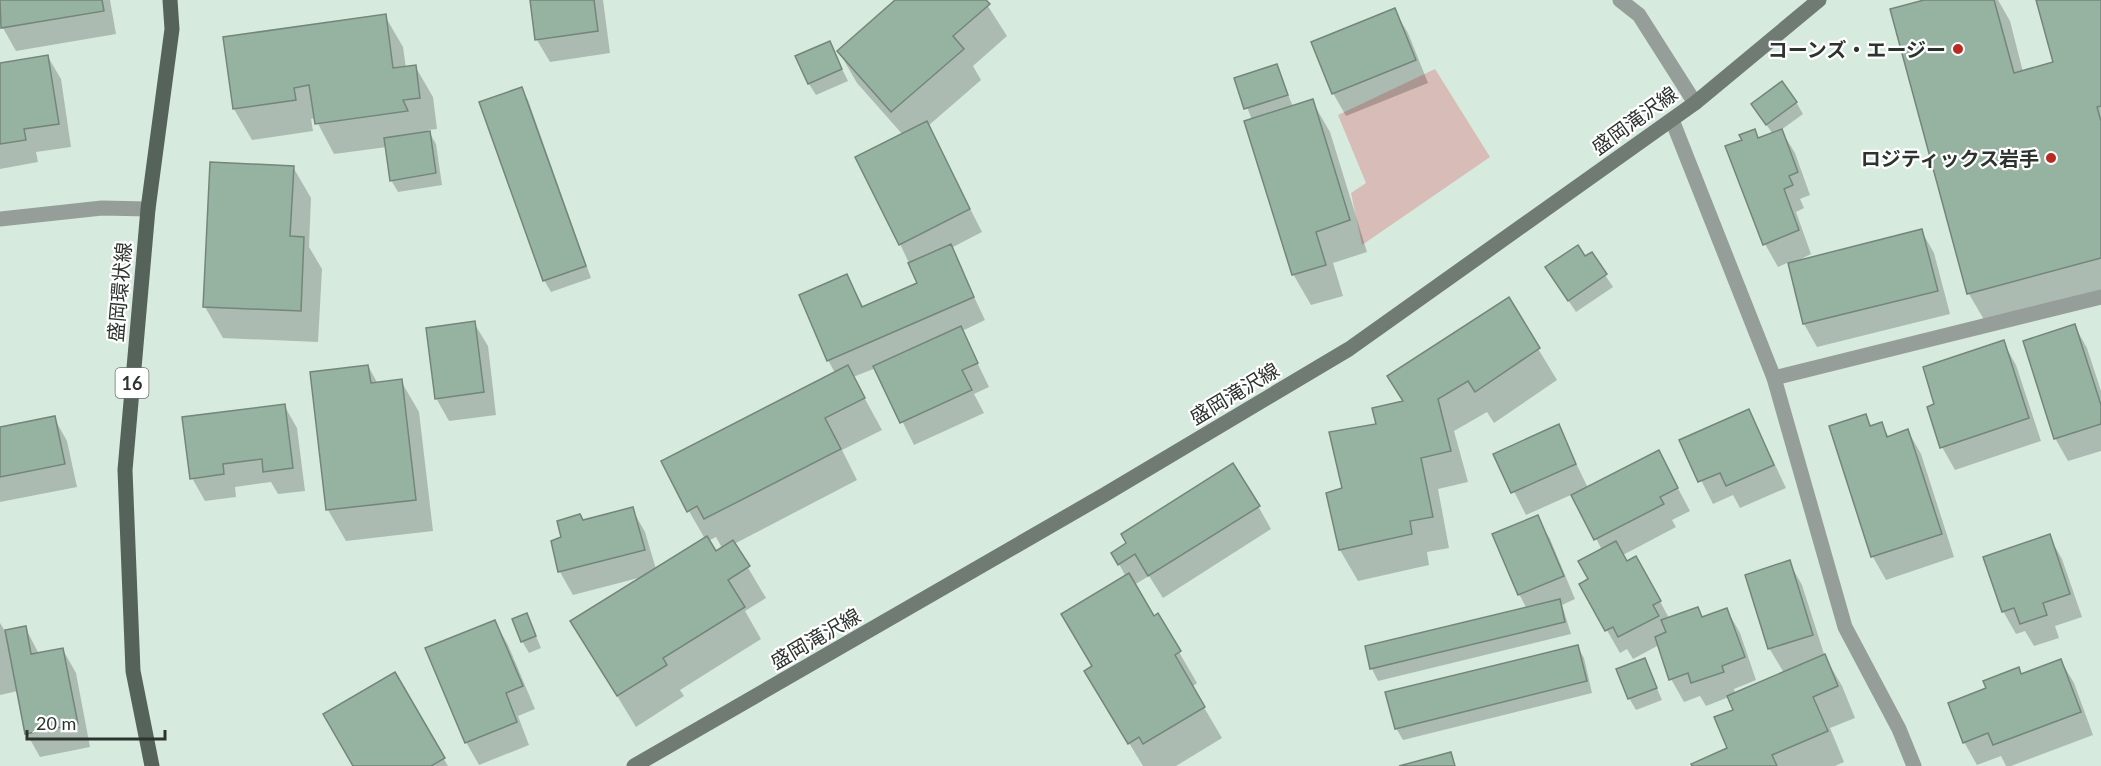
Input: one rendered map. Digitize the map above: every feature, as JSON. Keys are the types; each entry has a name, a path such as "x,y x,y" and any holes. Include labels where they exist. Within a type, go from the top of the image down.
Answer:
{"main road":[{"name":"盛岡環状線","path":"152,766 133,671 125,470 148,209 172,28 170,0"},
{"name":"盛岡滝沢線","path":"634,766 1104,495 1349,349 1695,103 1819,0"}],"street":[{"path":"1620,0 1639,15 1695,103"},
{"path":"1672,120 1774,378 1845,627 1899,729 1914,766"},
{"path":"0,219 102,208 148,209"},
{"path":"1774,378 2101,297"}],"shaded area":[{"path":"1435,69 1490,157 1362,245 1351,193 1366,183 1338,115"}],"building":[{"path":"0,0 102,0 104,11 1,28"},
{"path":"530,0 594,0 598,31 535,40"},
{"path":"895,0 986,0 990,4 953,36 964,49 891,112 837,51"},
{"path":"1924,0 1994,0 2014,73 2053,62 2036,0 2101,0 2101,106 2097,107 2101,121 2101,258 1967,294 1890,9"},
{"path":"1395,8 1416,60 1332,94 1311,42"},
{"path":"386,14 393,68 416,65 420,98 403,100 408,111 315,124 309,85 294,88 296,100 233,109 223,37"},
{"path":"830,41 842,69 808,84 795,56"},
{"path":"48,55 59,124 24,129 26,140 0,144 0,63"},
{"path":"1277,64 1288,95 1244,109 1234,78"},
{"path":"1782,81 1797,102 1766,125 1751,104"},
{"path":"522,87 586,266 543,281 479,102"},
{"path":"1313,99 1350,220 1316,232 1326,265 1292,275 1244,121"},
{"path":"927,121 970,209 899,245 855,157"},
{"path":"1755,129 1758,138 1782,129 1798,172 1789,176 1793,185 1784,189 1799,230 1763,245 1725,146 1742,140 1739,135"},
{"path":"430,131 436,173 390,181 384,138"},
{"path":"210,162 294,166 290,236 304,237 301,311 203,307"},
{"path":"1922,229 1938,291 1803,324 1788,263"},
{"path":"951,244 974,297 827,361 799,295 847,274 862,307 917,283 908,263"},
{"path":"1578,245 1585,256 1592,252 1607,274 1568,301 1545,267"},
{"path":"1509,297 1540,348 1475,392 1468,381 1438,399 1451,451 1421,458 1433,517 1410,521 1412,534 1339,550 1326,493 1342,488 1329,432 1376,424 1372,408 1403,401 1387,376"},
{"path":"475,321 484,392 435,399 426,328"},
{"path":"2075,324 2101,405 2101,424 2054,439 2023,341"},
{"path":"961,326 978,363 962,370 972,390 900,423 873,366"},
{"path":"2004,340 2029,418 1940,448 1927,407 1934,404 1923,367"},
{"path":"368,365 371,383 402,379 416,500 326,510 310,372"},
{"path":"848,365 865,398 825,418 841,449 704,519 697,506 687,512 661,461"},
{"path":"285,404 293,468 263,472 262,459 223,464 224,474 190,479 182,417"},
{"path":"1749,409 1774,465 1726,486 1720,473 1698,482 1679,440"},
{"path":"1866,414 1870,426 1882,422 1887,437 1908,429 1942,534 1871,557 1829,426"},
{"path":"55,416 65,464 0,477 0,427"},
{"path":"1559,424 1576,464 1511,493 1493,454"},
{"path":"1659,450 1678,488 1660,497 1664,504 1594,540 1571,495"},
{"path":"1233,463 1260,506 1148,576 1135,554 1118,565 1111,553 1126,543 1121,534"},
{"path":"633,507 645,550 558,572 551,541 561,537 557,521 580,514 583,520"},
{"path":"1538,515 1564,576 1518,595 1492,534"},
{"path":"2050,534 2070,594 2043,603 2047,615 2020,624 2014,608 2002,612 1983,557"},
{"path":"707,536 716,551 733,540 750,566 728,580 745,607 663,658 667,665 617,696 570,621"},
{"path":"1616,541 1627,561 1636,556 1661,601 1653,605 1659,616 1618,637 1613,627 1605,631 1579,584 1588,579 1578,561"},
{"path":"1790,560 1813,635 1768,649 1745,575"},
{"path":"1129,573 1154,616 1158,613 1181,651 1175,655 1205,707 1143,744 1139,737 1128,744 1084,671 1092,666 1061,614"},
{"path":"1560,599 1565,622 1370,669 1365,646"},
{"path":"1698,607 1702,617 1727,608 1745,657 1722,666 1724,672 1691,683 1688,673 1669,680 1655,637 1666,632 1661,620"},
{"path":"527,613 536,636 521,642 512,619"},
{"path":"495,620 523,686 506,693 517,722 465,743 425,648"},
{"path":"26,626 31,654 63,648 78,724 25,734 5,630"},
{"path":"1578,645 1587,681 1395,729 1385,692"},
{"path":"1825,654 1838,686 1813,697 1828,731 1772,755 1777,766 1692,766 1691,764 1727,748 1714,717 1733,710 1727,696"},
{"path":"1645,658 1657,688 1628,699 1616,669"},
{"path":"2061,659 2081,712 1993,745 1988,733 1963,743 1948,703 1986,688 1983,681 2019,667 2021,674"},
{"path":"395,672 445,758 431,766 353,766 323,714"},
{"path":"1451,752 1455,766 1399,766"}],"place":[{"name":"コーンズ・エージー","path":"1958,49"},
{"name":"ロジティックス岩手","path":"2051,158"}]}
